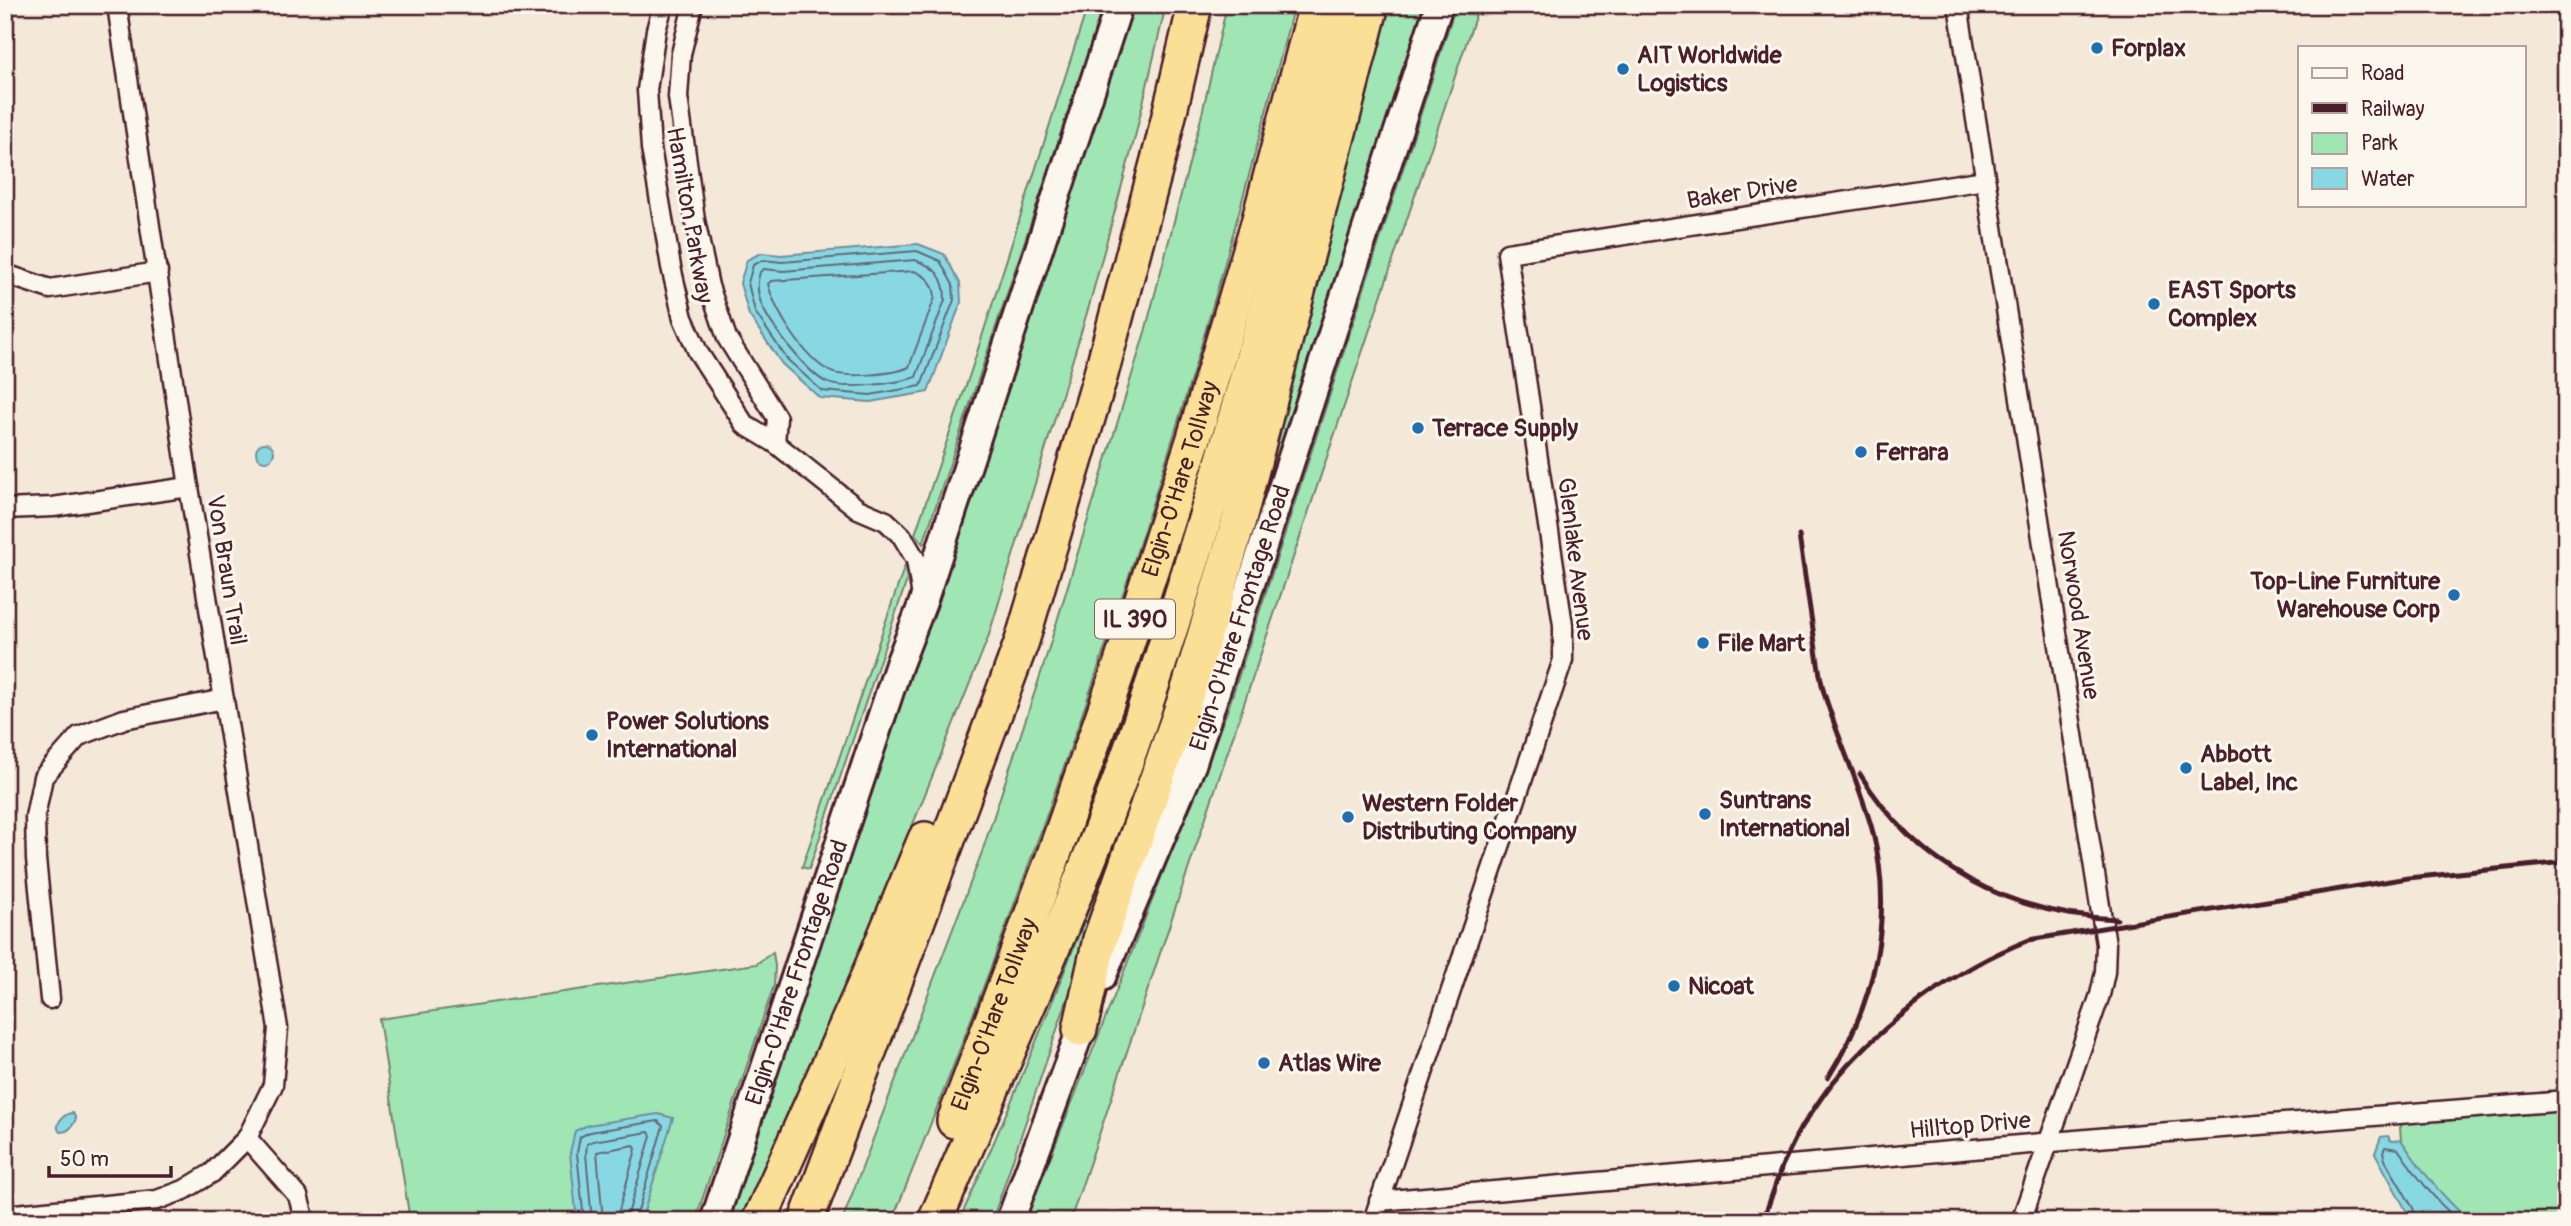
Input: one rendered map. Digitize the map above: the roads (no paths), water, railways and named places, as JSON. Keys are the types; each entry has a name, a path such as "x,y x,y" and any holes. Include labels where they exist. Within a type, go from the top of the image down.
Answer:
{"highway":[{"path":"806,1221 1022,641 1101,374 1163,145 1195,5"},
{"name":"Elgin-O'Hare Tollway","path":"915,1221 1033,910 1119,669 1247,263 1316,5"},
{"path":"935,1221 1058,933 1139,724 1226,450 1291,224 1349,5"},
{"path":"1080,1029 1100,939 1187,693 1238,524 1316,229 1371,5"},
{"path":"759,1221 862,990 926,837 971,778"}],"main road":[{"name":"Elgin-O'Hare Frontage Road","path":"714,1221 895,677 923,602 1119,5"},
{"name":"Elgin-O'Hare Frontage Road","path":"1010,1221 1080,1029 1192,765 1439,5"}],"street":[{"name":"Von Braun Trail","path":"5,1214 157,1200 184,1190 212,1173 247,1138 273,1085 278,1028 189,487 117,5"},
{"name":"Hamilton Parkway","path":"663,5 656,30 647,90 651,148 660,210 683,318 698,352 745,425 775,443 859,509 886,521 902,536 916,560 923,602"},
{"name":"Hamilton Parkway","path":"693,5 681,54 678,97 695,220 709,286 727,338 777,418 775,443"},
{"name":"Norwood Avenue","path":"1958,5 2106,944 2105,972 2100,996 2021,1221"},
{"name":"Baker Drive","path":"1507,253 1985,180"},
{"name":"Glenlake Avenue","path":"1373,1221 1563,660 1563,625 1507,253"},
{"path":"5,274 50,289 158,272"},
{"path":"5,509 53,507 189,487"},
{"path":"50,999 35,845 35,817 43,778 79,736 124,719 224,699"},
{"name":"Hilltop Drive","path":"1380,1201 2566,1101"},
{"path":"247,1138 298,1196 305,1221"}],"water":[{"path":"918,244 944,254 960,283 961,302 928,392 870,402 820,398 782,364 749,315 740,283 747,260 761,253 781,255"},
{"path":"265,443 273,448 274,452 269,460 265,461 257,456 256,452 261,444"},
{"path":"73,1113 76,1119 73,1124 68,1130 60,1132 60,1120"},
{"path":"658,1114 673,1118 641,1221 577,1221 570,1153 575,1131 588,1125"},
{"path":"2388,1136 2391,1141 2401,1140 2450,1203 2470,1221 2409,1221 2407,1212 2375,1153 2381,1137"}],"railway":[{"path":"1799,536 1822,686 1872,829 1879,862 1881,894 1881,926 1869,989 1858,1020 1828,1078"},
{"path":"1860,774 1883,807 1909,835 1938,860 1970,880 2004,896 2040,908 2117,919"},
{"path":"1796,1136 1830,1086 1895,1020 1974,966 2029,940 2408,878 2566,862"},
{"path":"1763,1221 1782,1166 1801,1127"}],"place":[{"name":"Forplax","path":"2097,48"},
{"name":"AIT Worldwide Logistics","path":"1623,69"},
{"name":"EAST Sports Complex","path":"2154,304"},
{"name":"Terrace Supply","path":"1418,428"},
{"name":"Ferrara","path":"1861,452"},
{"name":"Top-Line Furniture Warehouse Corp","path":"2454,595"},
{"name":"File Mart","path":"1703,643"},
{"name":"Power Solutions International","path":"592,735"},
{"name":"Abbott Label, Inc","path":"2186,768"},
{"name":"Suntrans International","path":"1705,814"},
{"name":"Western Folder Distributing Company","path":"1348,817"},
{"name":"Nicoat","path":"1674,986"},
{"name":"Atlas Wire","path":"1264,1063"}]}
